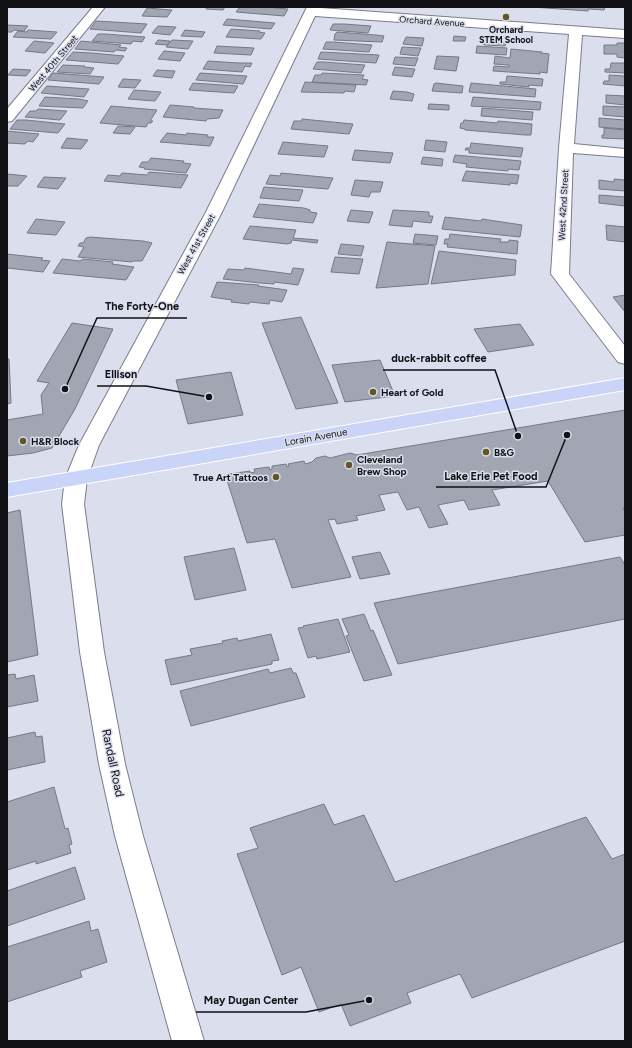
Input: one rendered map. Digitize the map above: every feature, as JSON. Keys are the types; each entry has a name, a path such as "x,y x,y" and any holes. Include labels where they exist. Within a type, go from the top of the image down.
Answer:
{"main road":[{"name":"Lorain Avenue","path":"7,490 625,384"}],"street":[{"name":"West 40th Street","path":"7,118 99,7"},
{"name":"Orchard Avenue","path":"311,9 625,34"},
{"name":"West 41st Street","path":"76,478 89,445 214,212 311,9"},
{"name":"West 42nd Street","path":"576,30 566,148 560,274 625,358"},
{"path":"566,148 625,153"},
{"name":"Randall Road","path":"76,478 73,504 76,528 92,652 112,764 129,836 188,1041"}],"building":[{"path":"207,7 225,7 223,10 206,9"},
{"path":"240,7 288,9 284,16 236,12"},
{"path":"532,7 605,7 604,10 588,9 588,11"},
{"path":"147,8 172,10 167,17 142,16"},
{"path":"227,19 275,23 271,29 223,25"},
{"path":"96,21 147,24 141,33 90,29"},
{"path":"333,24 371,26 368,33 330,30"},
{"path":"7,25 28,26 24,31 14,30 12,32 7,32"},
{"path":"158,26 176,27 170,35 152,33"},
{"path":"231,29 260,31 259,32 265,33 261,39 226,37"},
{"path":"28,30 57,32 51,39 13,37 18,31 27,32"},
{"path":"185,30 205,32 202,37 181,36"},
{"path":"337,32 384,36 382,42 334,40"},
{"path":"98,34 145,37 142,42 133,41 131,44 92,41"},
{"path":"454,36 466,37 465,41 453,41"},
{"path":"406,37 424,38 422,46 403,44"},
{"path":"158,40 170,41 167,45 155,44"},
{"path":"172,40 193,41 188,49 166,47"},
{"path":"487,40 506,43 505,46 483,44"},
{"path":"34,41 54,43 45,53 25,51"},
{"path":"81,41 121,45 119,47 127,48 125,51 116,50 114,52 75,49"},
{"path":"326,42 372,45 369,52 323,49"},
{"path":"617,43 625,43 625,58 617,57 617,54 604,54 604,45 617,45"},
{"path":"217,46 254,48 251,55 214,53"},
{"path":"477,46 507,48 506,55 476,53"},
{"path":"402,47 421,48 418,56 400,54"},
{"path":"511,49 549,54 547,73 540,72 540,74 493,71 494,66 509,67 509,65 494,64 495,56 510,58"},
{"path":"164,51 185,53 180,61 158,59"},
{"path":"73,52 124,56 118,64 66,60"},
{"path":"321,52 379,55 376,63 318,59"},
{"path":"437,56 459,57 456,71 434,69"},
{"path":"395,57 418,58 415,66 393,64"},
{"path":"208,61 252,63 250,67 245,66 242,72 203,69"},
{"path":"317,62 365,65 361,73 313,69"},
{"path":"611,63 625,63 625,73 605,72 605,69 610,69"},
{"path":"63,65 94,68 90,74 57,72"},
{"path":"395,67 415,69 412,77 392,75"},
{"path":"13,69 31,70 26,76 8,75"},
{"path":"157,70 175,71 172,78 153,76"},
{"path":"53,73 104,77 99,84 48,80"},
{"path":"200,73 247,76 243,84 196,80"},
{"path":"322,73 364,75 362,79 368,80 366,85 312,82 315,75 321,75"},
{"path":"609,75 625,76 625,86 603,84 604,81 609,81"},
{"path":"507,76 543,79 542,86 529,85 529,87 500,84 500,82 506,82"},
{"path":"123,79 141,80 135,88 118,87"},
{"path":"305,82 356,85 354,92 301,92"},
{"path":"193,83 238,86 234,93 189,90"},
{"path":"471,83 536,89 535,97 469,92"},
{"path":"434,84 463,86 462,93 432,91"},
{"path":"47,86 89,89 84,97 41,93"},
{"path":"134,90 161,92 155,101 128,99"},
{"path":"393,91 414,94 412,101 390,99"},
{"path":"606,95 625,96 625,105 606,103"},
{"path":"45,97 88,101 83,108 39,106"},
{"path":"473,97 541,102 540,110 471,106"},
{"path":"429,104 449,105 449,110 428,109"},
{"path":"170,105 223,110 219,118 207,119 206,121 163,117"},
{"path":"111,106 157,110 150,121 153,121 148,123 146,127 100,123"},
{"path":"603,106 625,107 625,117 603,115"},
{"path":"482,108 533,112 532,120 481,116"},
{"path":"38,109 67,111 60,120 25,117 30,111 36,111"},
{"path":"599,118 625,120 625,129 599,127"},
{"path":"302,119 353,124 349,134 291,129 294,121 302,121"},
{"path":"17,120 65,124 58,133 10,129"},
{"path":"464,120 532,124 531,135 465,130 460,128 461,123 463,123"},
{"path":"118,126 135,127 130,134 113,133"},
{"path":"604,128 625,130 625,139 602,138 602,135 604,135"},
{"path":"7,131 39,134 33,142 28,141 25,144 7,143"},
{"path":"167,133 186,135 187,133 214,137 210,146 160,142"},
{"path":"67,138 88,140 81,149 61,148"},
{"path":"426,140 447,142 445,152 424,150"},
{"path":"283,142 328,146 324,157 278,154"},
{"path":"471,143 523,148 521,157 469,153 469,150 465,150 466,148 470,148"},
{"path":"355,150 393,153 390,163 352,160"},
{"path":"455,155 521,161 519,170 508,169 508,171 466,167 467,164 453,162"},
{"path":"423,157 443,159 442,166 421,164"},
{"path":"151,158 184,161 183,163 191,164 186,173 144,169 145,168 139,167 142,162 148,162"},
{"path":"466,171 519,175 517,184 510,183 510,185 462,181"},
{"path":"149,172 188,175 181,188 104,181 108,175 120,176 122,173 147,175"},
{"path":"281,173 333,178 328,189 266,184 270,175 280,176"},
{"path":"7,174 27,176 18,186 7,186"},
{"path":"44,177 66,178 58,189 37,187"},
{"path":"614,179 625,180 625,191 599,189 599,180 614,182"},
{"path":"355,180 383,182 380,192 371,192 369,197 351,195"},
{"path":"264,187 303,190 299,201 260,198"},
{"path":"599,195 625,197 625,206 599,203"},
{"path":"259,204 304,208 310,210 310,212 317,213 313,223 253,217"},
{"path":"351,210 373,212 369,223 347,221"},
{"path":"393,210 429,212 429,216 433,216 431,223 413,221 412,227 389,225"},
{"path":"445,217 481,221 482,219 522,225 520,237 442,229"},
{"path":"36,219 65,222 56,235 27,233"},
{"path":"606,225 625,227 625,242 607,240"},
{"path":"250,226 296,230 293,238 318,240 317,243 292,240 291,243 287,244 243,239"},
{"path":"415,234 438,236 436,245 413,243"},
{"path":"450,234 501,239 500,242 509,242 509,240 518,241 517,254 447,247 448,244 444,244 445,239 449,239"},
{"path":"90,237 152,243 142,261 132,262 78,257 84,247 78,246 80,243 83,243 86,238"},
{"path":"387,242 435,246 428,284 376,288"},
{"path":"341,244 364,246 361,256 338,254"},
{"path":"439,251 516,260 515,275 431,284"},
{"path":"7,254 43,258 41,260 50,261 43,272 7,268"},
{"path":"335,257 363,259 359,274 331,272"},
{"path":"62,259 80,261 83,259 113,262 112,264 134,267 126,280 53,273"},
{"path":"245,268 291,274 293,268 304,269 298,285 223,279 228,269 244,270"},
{"path":"217,282 259,285 258,286 287,290 282,302 270,300 269,304 250,302 249,304 231,302 232,300 211,297"},
{"path":"625,295 625,312 613,297"},
{"path":"301,317 338,403 296,409 262,323"},
{"path":"72,323 113,329 75,409 52,448 33,453 7,456 7,420 43,414 41,395 49,383 37,381"},
{"path":"520,324 534,345 488,352 474,329"},
{"path":"7,359 9,359 11,403 7,404"},
{"path":"380,360 395,396 345,402 332,365"},
{"path":"231,372 243,415 188,424 176,380"},
{"path":"625,410 625,508 623,508 625,512 625,535 585,542 548,481 492,490 500,505 469,510 464,500 438,505 448,524 429,528 419,507 407,510 398,492 379,495 385,510 356,516 358,520 337,524 335,519 328,520 351,577 292,588 275,539 247,543 226,477 229,476 229,474 250,471 250,473 255,472 254,469 269,467 270,470 272,469 272,466 286,464 287,467 289,466 288,464 304,461 305,464 312,462 316,458 325,456 330,458 350,453 357,455"},
{"path":"20,510 38,655 7,662 7,513"},
{"path":"234,548 246,590 195,600 184,557"},
{"path":"380,552 390,574 360,579 352,557"},
{"path":"620,557 625,565 625,619 398,664 374,603"},
{"path":"364,614 371,631 373,630 392,675 364,681 346,636 349,635 342,619"},
{"path":"338,619 350,652 317,659 316,656 308,658 298,628"},
{"path":"271,634 279,660 272,661 272,664 171,685 165,660 192,655 190,649 223,643 222,641 237,638 238,641"},
{"path":"291,668 293,673 296,673 305,697 191,726 180,691 268,669 270,673"},
{"path":"15,674 16,679 34,675 38,701 7,707 7,675"},
{"path":"35,732 36,737 42,736 45,762 7,770 7,738"},
{"path":"54,787 65,829 68,828 72,844 69,845 71,853 36,864 36,861 7,870 7,802"},
{"path":"324,804 334,825 364,815 395,882 586,817 612,859 625,854 625,941 472,998 460,974 407,993 411,1003 350,1026 341,1004 319,1012 301,967 282,975 237,854 258,848 250,828"},
{"path":"75,867 85,899 7,926 7,891"},
{"path":"89,921 91,931 98,929 107,962 80,971 82,977 7,1002 7,947"}],"place":[{"name":"Orchard STEM School","path":"506,17"},
{"name":"The Forty-One","path":"65,389"},
{"name":"Heart of Gold","path":"373,392"},
{"name":"Ellison","path":"209,397"},
{"name":"Lake Erie Pet Food","path":"567,435"},
{"name":"duck-rabbit coffee","path":"518,436"},
{"name":"H&R Block","path":"23,441"},
{"name":"B&G","path":"486,452"},
{"name":"Cleveland Brew Shop","path":"349,465"},
{"name":"True Art Tattoos","path":"276,477"},
{"name":"May Dugan Center","path":"369,1000"}]}
